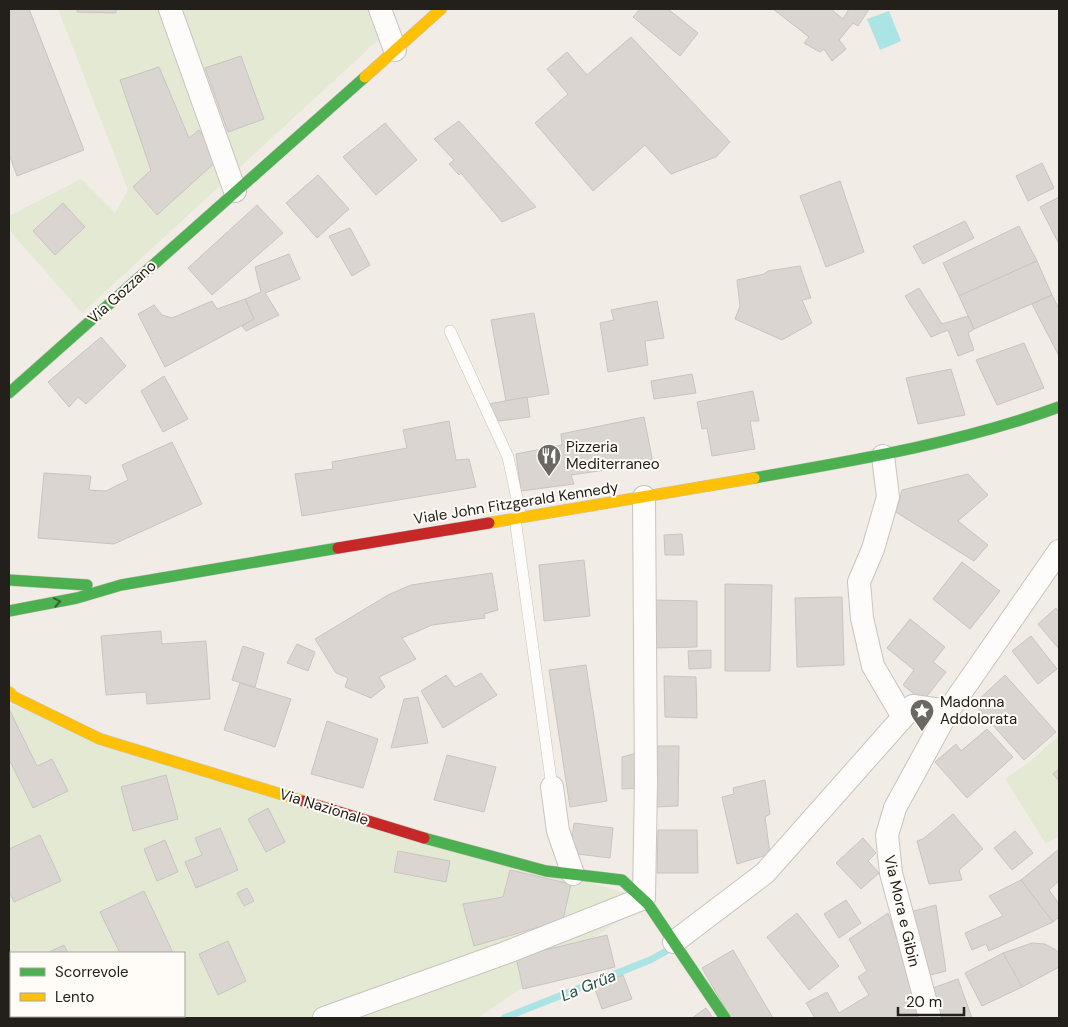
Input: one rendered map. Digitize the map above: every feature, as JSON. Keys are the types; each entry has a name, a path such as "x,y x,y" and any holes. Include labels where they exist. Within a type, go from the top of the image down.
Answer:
{"street":[{"path":"170,9 235,191"},
{"path":"380,9 395,50"},
{"name":"Via Gozzano","path":"11,388 441,9"},
{"name":"Viale John Fitzgerald Kennedy","path":"9,611 77,598 121,585 883,456 954,441 1014,424 1059,407"},
{"path":"883,456 888,497 873,549 859,582 862,618 873,666 903,717"},
{"path":"324,1018 505,952 644,898 646,781 644,497"},
{"name":"Via Mora e Gibin","path":"930,1018 891,873 887,835 895,808 948,711 1059,551"},
{"name":"Viale John Fitzgerald Kennedy","path":"9,580 121,585"},
{"name":"Via Nazionale","path":"9,692 100,739 466,851 546,871 622,880 644,898 725,1018"},
{"path":"674,942 765,873 913,706 948,711"},
{"path":"552,787 558,831 573,874"}],"lane":[{"path":"450,331 508,457 518,518 552,787"}],"green space":[{"path":"58,9 368,9 378,40 82,313 9,230 9,216 81,179 115,213 128,190"},
{"path":"9,704 637,897 317,1018 9,1018"},
{"path":"1059,735 1059,836 1046,844 1005,779 1027,764"},
{"path":"644,903 478,1018 329,1018"}],"water":[{"path":"889,11 901,41 880,50 867,19"}],"building":[{"path":"9,9 29,9 84,150 17,176 9,154"},
{"path":"77,9 116,9 116,13 77,12"},
{"path":"640,9 668,9 698,33 680,56 633,17"},
{"path":"773,9 834,9 833,11 843,19 849,9 869,9 858,26 853,23 839,40 846,49 832,61 824,49 820,52 804,43 809,37"},
{"path":"631,37 730,142 716,157 671,174 645,145 593,191 535,123 568,94 547,69 567,52 587,75"},
{"path":"241,56 264,119 228,132 205,68"},
{"path":"159,67 189,138 199,130 220,158 157,215 133,187 151,170 120,80"},
{"path":"459,121 536,207 502,222 461,173 459,175 449,164 454,160 434,139"},
{"path":"385,123 417,160 376,195 343,157"},
{"path":"1042,163 1054,188 1028,201 1016,176"},
{"path":"318,175 349,209 317,238 286,203"},
{"path":"840,181 864,252 826,267 800,196"},
{"path":"1059,197 1059,244 1040,207"},
{"path":"63,203 85,227 55,255 33,231"},
{"path":"257,205 283,233 212,295 188,268"},
{"path":"965,221 974,238 923,264 913,246"},
{"path":"1019,226 1037,261 959,296 943,263"},
{"path":"350,228 370,265 352,276 329,236"},
{"path":"289,254 300,279 265,293 279,315 246,331 242,326 254,319 245,299 261,292 255,267"},
{"path":"1037,261 1052,295 974,329 959,296"},
{"path":"800,266 811,298 802,300 812,323 782,340 735,319 740,306 737,280 764,274 768,271"},
{"path":"919,288 942,324 968,316 974,329 968,333 974,350 958,356 948,330 931,337 905,296"},
{"path":"1052,295 1059,309 1059,356 1032,304"},
{"path":"245,299 254,319 165,367 138,314 154,305 162,315 172,318 212,301 217,309"},
{"path":"657,301 664,338 645,341 648,365 608,372 600,323 614,320 611,310"},
{"path":"534,313 549,394 506,401 491,320"},
{"path":"101,337 126,366 86,404 78,397 69,407 48,382"},
{"path":"1024,343 1044,388 997,405 976,360"},
{"path":"951,369 965,415 918,424 906,378"},
{"path":"692,374 696,393 654,399 651,381"},
{"path":"164,376 188,419 163,432 141,391"},
{"path":"753,391 759,421 750,421 755,449 712,456 707,428 702,429 697,402"},
{"path":"527,397 530,417 499,421 488,404"},
{"path":"644,417 653,463 571,475 574,484 521,491 516,454 562,445 561,434"},
{"path":"449,421 456,460 469,459 476,487 302,516 295,474 333,469 332,462 407,448 403,430"},
{"path":"172,442 202,504 114,544 38,538 44,473 91,476 89,490 106,491 128,480 122,465"},
{"path":"968,474 988,495 958,521 988,545 974,561 896,512 902,490"},
{"path":"682,534 684,555 665,555 664,535"},
{"path":"584,560 590,616 544,621 539,565"},
{"path":"962,562 1000,591 970,629 933,599"},
{"path":"492,573 498,610 484,614 485,618 432,625 402,638 416,659 379,677 385,687 371,698 345,687 348,678 336,673 315,639 388,595 411,585"},
{"path":"725,584 772,585 770,671 725,671"},
{"path":"842,597 844,665 797,667 795,598"},
{"path":"655,600 697,601 697,647 654,648"},
{"path":"1056,608 1059,612 1059,649 1038,624"},
{"path":"910,619 945,647 933,662 946,672 923,701 903,685 914,670 887,648"},
{"path":"161,631 162,644 206,641 210,699 147,704 146,692 106,695 101,636"},
{"path":"1031,636 1057,669 1038,684 1012,651"},
{"path":"297,644 315,652 308,671 287,663"},
{"path":"243,646 264,653 255,687 232,680"},
{"path":"711,650 711,668 689,669 688,651"},
{"path":"586,665 607,801 570,807 549,670"},
{"path":"481,673 497,695 443,728 421,691 446,675 455,687"},
{"path":"1005,675 1056,732 1024,760 974,704"},
{"path":"664,676 696,677 697,718 665,717"},
{"path":"240,683 291,699 275,747 224,730"},
{"path":"418,697 428,743 391,748 404,699"},
{"path":"9,709 37,766 52,759 68,791 33,808 9,759"},
{"path":"327,721 378,739 363,788 311,774"},
{"path":"987,729 1013,757 967,798 935,762 956,744 961,751"},
{"path":"654,746 679,746 678,806 654,807"},
{"path":"641,752 642,788 622,789 622,757"},
{"path":"447,755 496,767 484,812 434,800"},
{"path":"1059,769 1059,781 1053,774"},
{"path":"166,775 178,819 133,831 121,787"},
{"path":"765,780 770,814 765,817 770,854 737,864 722,797 734,794 733,788"},
{"path":"268,808 285,842 266,852 248,819"},
{"path":"953,814 983,849 959,870 962,880 929,884 917,841 923,839"},
{"path":"574,823 613,828 610,858 570,853"},
{"path":"220,828 238,870 196,888 185,862 202,855 195,838"},
{"path":"658,830 697,830 698,873 657,873"},
{"path":"1015,831 1033,853 1012,870 994,848"},
{"path":"40,835 61,881 14,902 9,891 9,849"},
{"path":"863,838 876,853 868,861 879,873 861,889 836,863"},
{"path":"165,840 178,872 157,881 144,849"},
{"path":"1059,849 1059,881 1049,890 1059,904 1059,917 1053,922 1021,880"},
{"path":"398,851 450,861 446,882 394,872"},
{"path":"510,870 571,884 563,920 474,946 463,904 503,897"},
{"path":"1021,880 1053,922 989,951 986,944 972,950 965,933 1003,916 989,896"},
{"path":"247,888 254,901 244,906 237,893"},
{"path":"144,891 173,952 120,952 100,912"},
{"path":"846,900 861,923 839,938 824,914"},
{"path":"936,905 946,971 923,977 907,913"},
{"path":"797,913 839,966 809,990 767,937"},
{"path":"888,913 924,1018 815,1018 806,1003 827,992 839,1013 869,995 858,977 867,971 849,939"},
{"path":"607,935 615,967 523,989 516,957"},
{"path":"228,941 246,981 218,995 199,954"},
{"path":"1032,943 1045,944 1056,950 1059,953 1059,967 1022,987 1003,953"},
{"path":"64,945 68,952 49,952"},
{"path":"733,950 773,1018 731,1018 702,968"},
{"path":"1003,953 1022,987 982,1006 965,973"},
{"path":"623,975 632,999 602,1009 594,986"},
{"path":"958,979 972,1018 940,1018 930,989"},
{"path":"706,1008 713,1018 692,1018"},
{"path":"20,1017 49,1018 20,1018"},
{"path":"66,1017 99,1018 67,1018"}],"waterway":[{"name":"La Grűa","path":"504,1018 650,960 670,949"}],"traffic: fast":[{"path":"9,393 365,77"},
{"path":"754,478 946,441 1022,420 1059,407"},
{"path":"9,611 77,598 121,585 338,548"},
{"path":"9,580 87,585"},
{"path":"424,838 546,871 622,880 648,904 725,1018"}],"traffic: slow":[{"path":"365,77 441,9"},
{"path":"489,523 754,478"},
{"path":"9,692 14,697 100,739 303,801"}],"traffic: jam":[{"path":"338,548 489,523"},
{"path":"303,801 424,838"}],"place":[{"name":"Pizzeria Mediterraneo","path":"549,477"},
{"name":"Madonna Addolorata","path":"922,732"}]}
